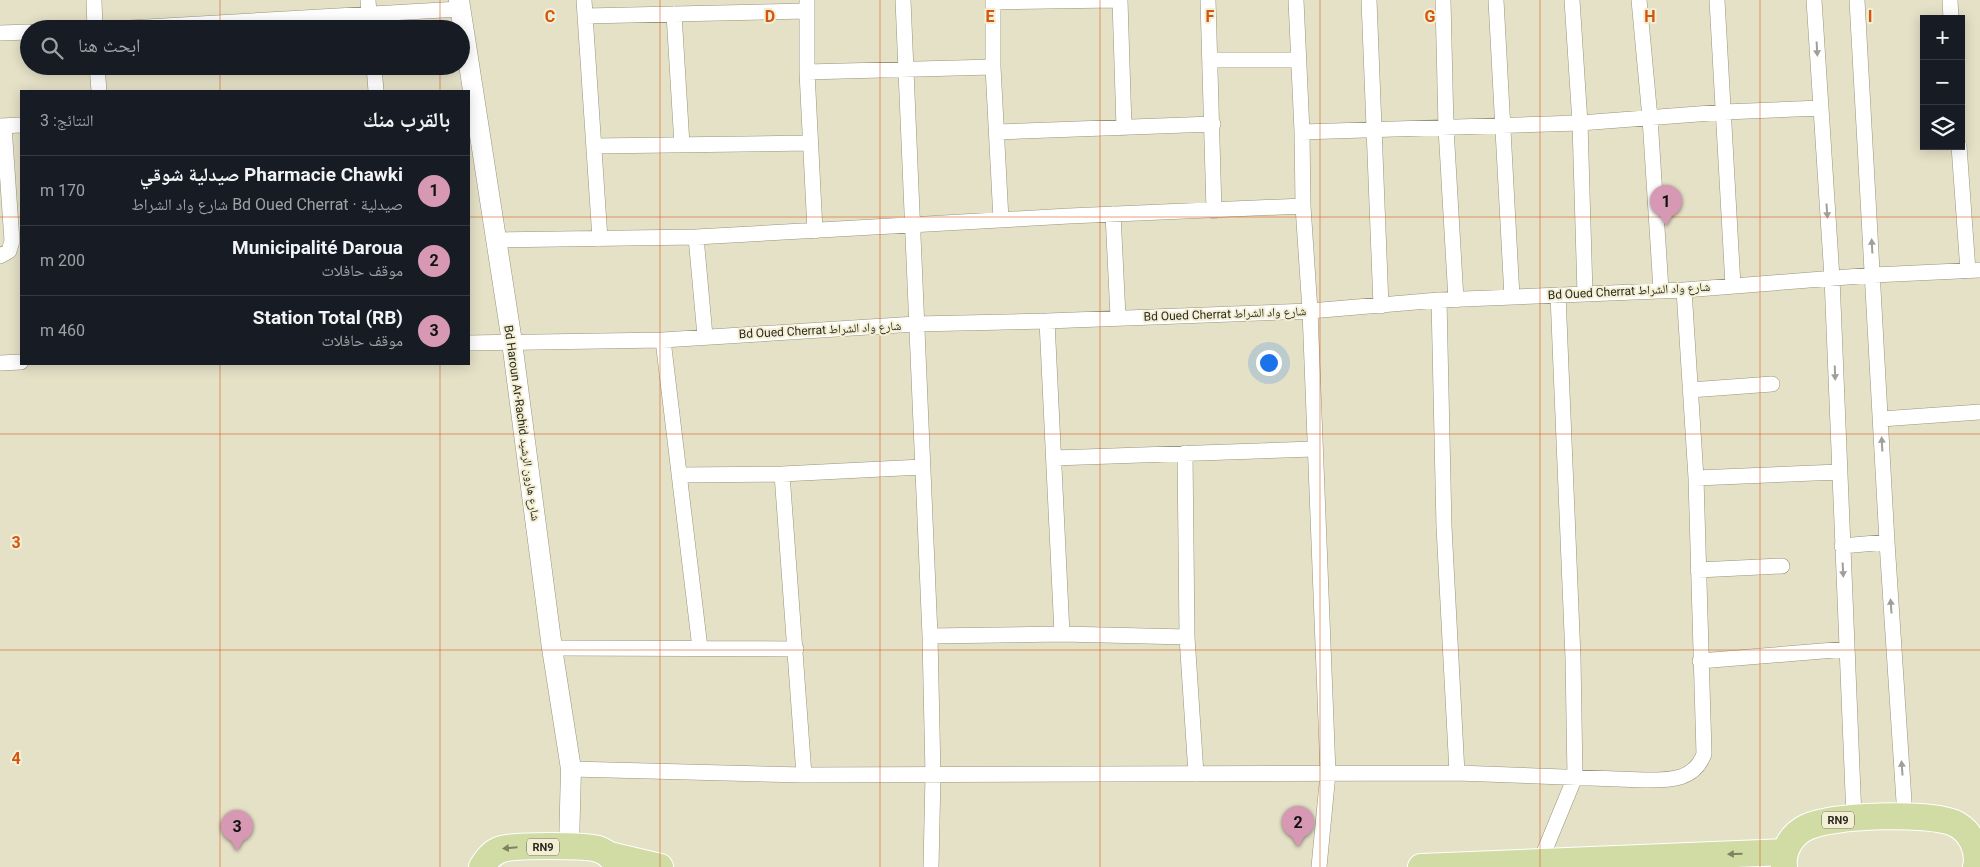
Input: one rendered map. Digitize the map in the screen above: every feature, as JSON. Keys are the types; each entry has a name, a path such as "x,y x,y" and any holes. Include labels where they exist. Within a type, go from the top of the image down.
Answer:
{"highway":[{"name":"RN9","path":"1421,867 1540,862 1784,859 1795,835 1816,823 1854,818 1905,816 1954,823 1966,832 1978,856"},
{"name":"RN9","path":"482,867 486,859 502,849 569,847 600,849 613,861 660,867"}],"street":[{"path":"94,0 95,20"},
{"path":"584,0 600,239"},
{"path":"903,0 930,636 933,775 931,867"},
{"path":"1001,220 993,1 1114,0"},
{"path":"1120,0 1124,128"},
{"path":"1208,0 1214,211"},
{"path":"1296,0 1302,132 1303,206 1310,311 1328,773 1319,867"},
{"path":"1369,0 1380,306"},
{"path":"1443,0 1446,128 1456,300"},
{"path":"1496,0 1512,297"},
{"path":"1572,0 1580,123 1585,294"},
{"path":"1639,0 1650,118 1661,290"},
{"path":"1717,0 1733,286"},
{"path":"1814,0 1832,278 1854,818"},
{"path":"1857,0 1887,542 1905,816"},
{"path":"1950,0 1951,15"},
{"path":"266,20 369,14 459,5"},
{"name":"Bd Haroun Ar-Rachid شارع هارون الرشيد","path":"459,5 461,20"},
{"path":"585,16 674,14 807,6 807,72 815,232"},
{"path":"674,14 682,144"},
{"path":"0,33 20,32"},
{"path":"1210,60 1299,60"},
{"path":"807,72 906,71 994,67"},
{"path":"98,75 99,90"},
{"path":"375,75 376,90"},
{"name":"Bd Haroun Ar-Rachid شارع هارون الرشيد","path":"470,75 512,342 552,648 571,769 569,847"},
{"path":"1302,132 1375,128 1446,128 1580,123 1724,112 1820,108"},
{"path":"998,132 1213,124"},
{"path":"0,256 9,252 12,241 2,126 20,125"},
{"path":"594,146 810,143"},
{"path":"1959,150 1974,270"},
{"path":"495,240 696,237 815,232 913,224 1303,206"},
{"path":"1113,214 1118,317"},
{"path":"696,237 706,336"},
{"name":"Bd Oued Cherrat شارع واد الشراط","path":"470,343 663,340 916,324 1310,311 1440,300 1684,290 1873,275 1974,270"},
{"path":"571,769 804,775 1457,773 1673,780 1691,773 1701,764 1704,754 1696,478 1684,290"},
{"path":"1540,862 1575,777 1573,658 1558,295"},
{"path":"1440,300 1444,528 1457,773"},
{"path":"1047,321 1062,634"},
{"path":"663,340 700,648"},
{"path":"0,363 20,362"},
{"path":"1690,390 1772,384"},
{"path":"1881,419 1980,412"},
{"path":"1054,458 1314,448"},
{"path":"1185,454 1187,637 1196,774"},
{"path":"679,475 782,474 922,467"},
{"path":"1696,478 1839,472"},
{"path":"782,474 804,775"},
{"path":"1842,546 1887,542"},
{"path":"1698,570 1782,566"},
{"path":"930,636 1062,634 1187,637"},
{"path":"552,648 796,649"},
{"path":"1700,661 1847,649"}],"place":[{"name":"Pharmacie Chawki صيدلية شوقي","path":"1666,226"},
{"name":"Municipalité Daroua","path":"1298,847"},
{"name":"Station Total (RB)","path":"237,851"}]}
